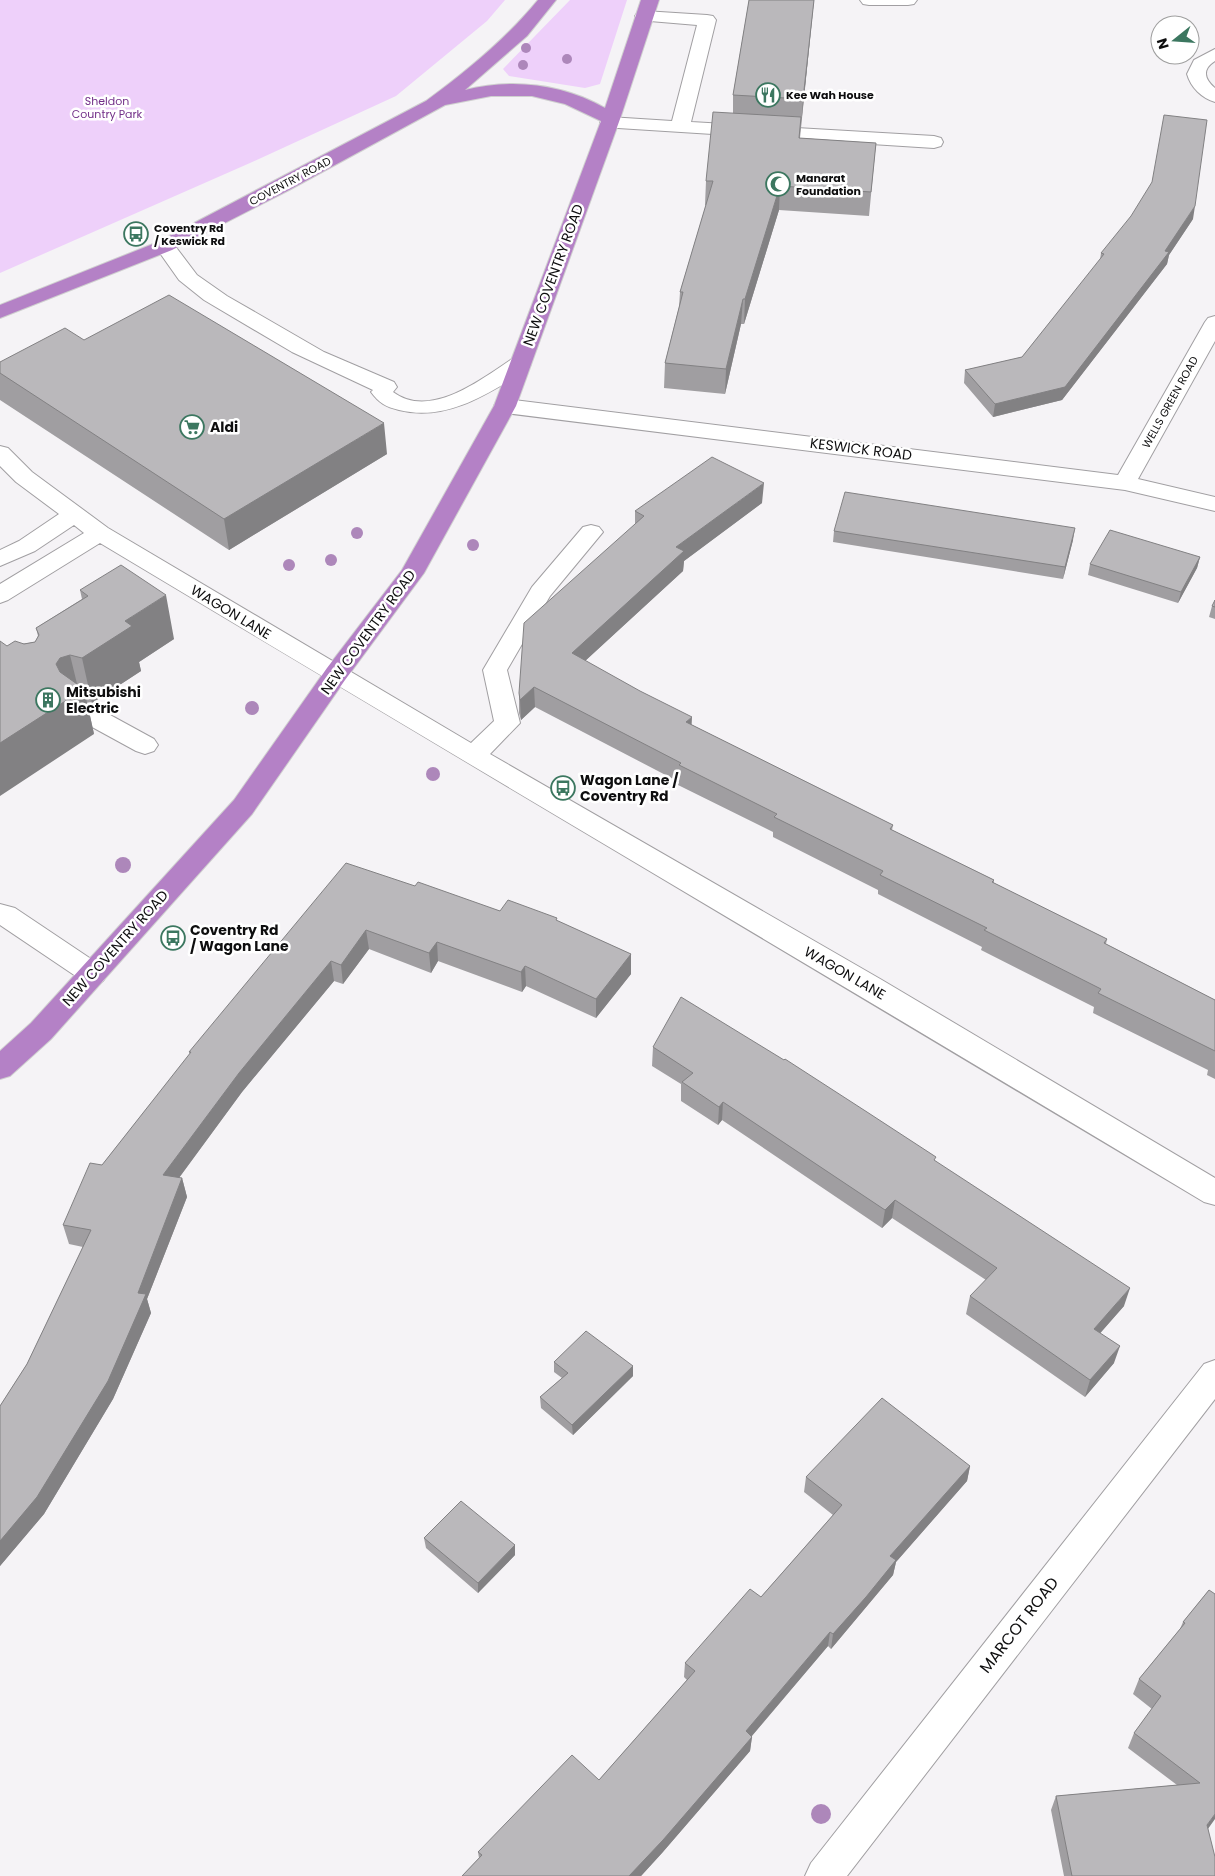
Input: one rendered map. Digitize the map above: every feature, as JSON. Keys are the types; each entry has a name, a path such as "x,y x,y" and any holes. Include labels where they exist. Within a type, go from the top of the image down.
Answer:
{"highway":[{"name":"COVENTRY ROAD","path":"0,312 164,246 282,186 433,105 468,79 521,32 547,0"},
{"path":"433,105 471,93 496,88 524,89 552,94 600,111 610,121 647,8"},
{"name":"NEW COVENTRY ROAD","path":"0,1068 41,1032 243,807 336,674 406,583 505,406 610,121"}],"street":[{"path":"869,0 908,0"},
{"path":"647,8 707,20 680,127"},
{"path":"1215,54 1206,58 1197,66 1195,76 1201,86 1215,96"},
{"path":"610,121 934,142"},
{"path":"164,246 190,278 203,300 353,375 386,386 382,392 386,398 403,405 437,406 474,393 520,364"},
{"name":"WELLS GREEN ROAD","path":"1125,483 1215,322"},
{"name":"KESWICK ROAD","path":"505,406 1125,483 1215,504"},
{"name":"WAGON LANE","path":"0,453 24,477 100,534 473,756 872,988 1215,1193"},
{"path":"0,559 27,546 74,515"},
{"path":"473,756 507,723 495,670 540,592 590,532"},
{"path":"0,596 100,534"},
{"path":"81,710 144,745"},
{"path":"0,914 5,915 93,974"},
{"name":"MARCOT ROAD","path":"824,1876 1215,1374"}],"green space":[{"name":"Sheldon Country Park","path":"0,0 505,0 487,21 396,96 250,163 0,273"},
{"path":"570,0 627,0 600,84 585,88 509,76 503,69"}],"building":[{"path":"749,0 814,0 803,99 733,95"},
{"path":"713,112 801,117 799,138 876,143 871,192 780,186 745,299 743,299 726,369 665,363 683,292 680,292 713,181 706,181"},
{"path":"1164,115 1207,120 1195,206 1165,251 1169,252 1065,387 995,404 965,370 1022,357 1104,254 1101,253 1131,216 1152,182"},
{"name":"Aldi","path":"169,295 384,423 224,519 0,373 0,362 65,328 84,340"},
{"path":"712,457 764,483 676,547 684,551 572,653 640,691 692,717 686,722 893,825 890,829 994,880 992,882 1107,939 1104,943 1215,1000 1215,1051 1098,993 1101,989 984,930 987,928 880,875 883,871 774,817 777,814 679,765 681,763 534,687 520,700 524,623 644,516 635,511"},
{"path":"845,492 1075,528 1065,567 834,531"},
{"path":"1110,530 1200,557 1181,592 1090,564"},
{"path":"121,565 166,595 125,621 132,626 82,658 70,655 60,658 56,664 60,672 84,689 0,743 0,641 7,646 15,641 24,644 35,642 39,635 36,628 88,596 80,590"},
{"path":"346,863 415,886 418,882 500,911 508,900 557,918 556,920 631,954 596,999 525,966 521,972 437,942 429,953 366,930 341,965 331,961 239,1073 163,1175 182,1178 138,1293 146,1294 108,1381 37,1497 0,1541 0,1406 27,1364 91,1230 63,1225 90,1163 102,1165 191,1052 189,1052"},
{"path":"681,997 785,1059 867,1112 936,1157 934,1160 1130,1288 1094,1329 1120,1346 1090,1380 970,1296 997,1268 895,1200 885,1210 723,1102 719,1107 682,1082 693,1073 653,1047"},
{"path":"586,1331 633,1366 572,1425 540,1397 568,1373 554,1362"},
{"path":"882,1398 970,1466 890,1556 896,1560 866,1597 833,1634 830,1632 746,1731 752,1737 663,1840 629,1876 462,1876 482,1855 478,1852 572,1755 599,1780 695,1671 685,1663 750,1589 761,1597 842,1505 806,1477"},
{"path":"461,1501 515,1545 478,1583 424,1538"},
{"path":"1209,1590 1215,1594 1215,1814 1207,1825 1215,1857 1215,1876 1072,1876 1056,1796 1200,1783 1134,1733 1161,1696 1139,1679 1185,1623 1183,1622"}],"place":[{"name":"Kee Wah House","path":"768,95"},
{"name":"Manarat Foundation","path":"778,184"},
{"name":"Coventry Rd / Keswick Rd","path":"136,234"},
{"name":"Aldi","path":"192,427"},
{"name":"Mitsubishi Electric","path":"48,700"},
{"name":"Wagon Lane / Coventry Rd","path":"563,788"},
{"name":"Coventry Rd / Wagon Lane","path":"173,938"}]}
